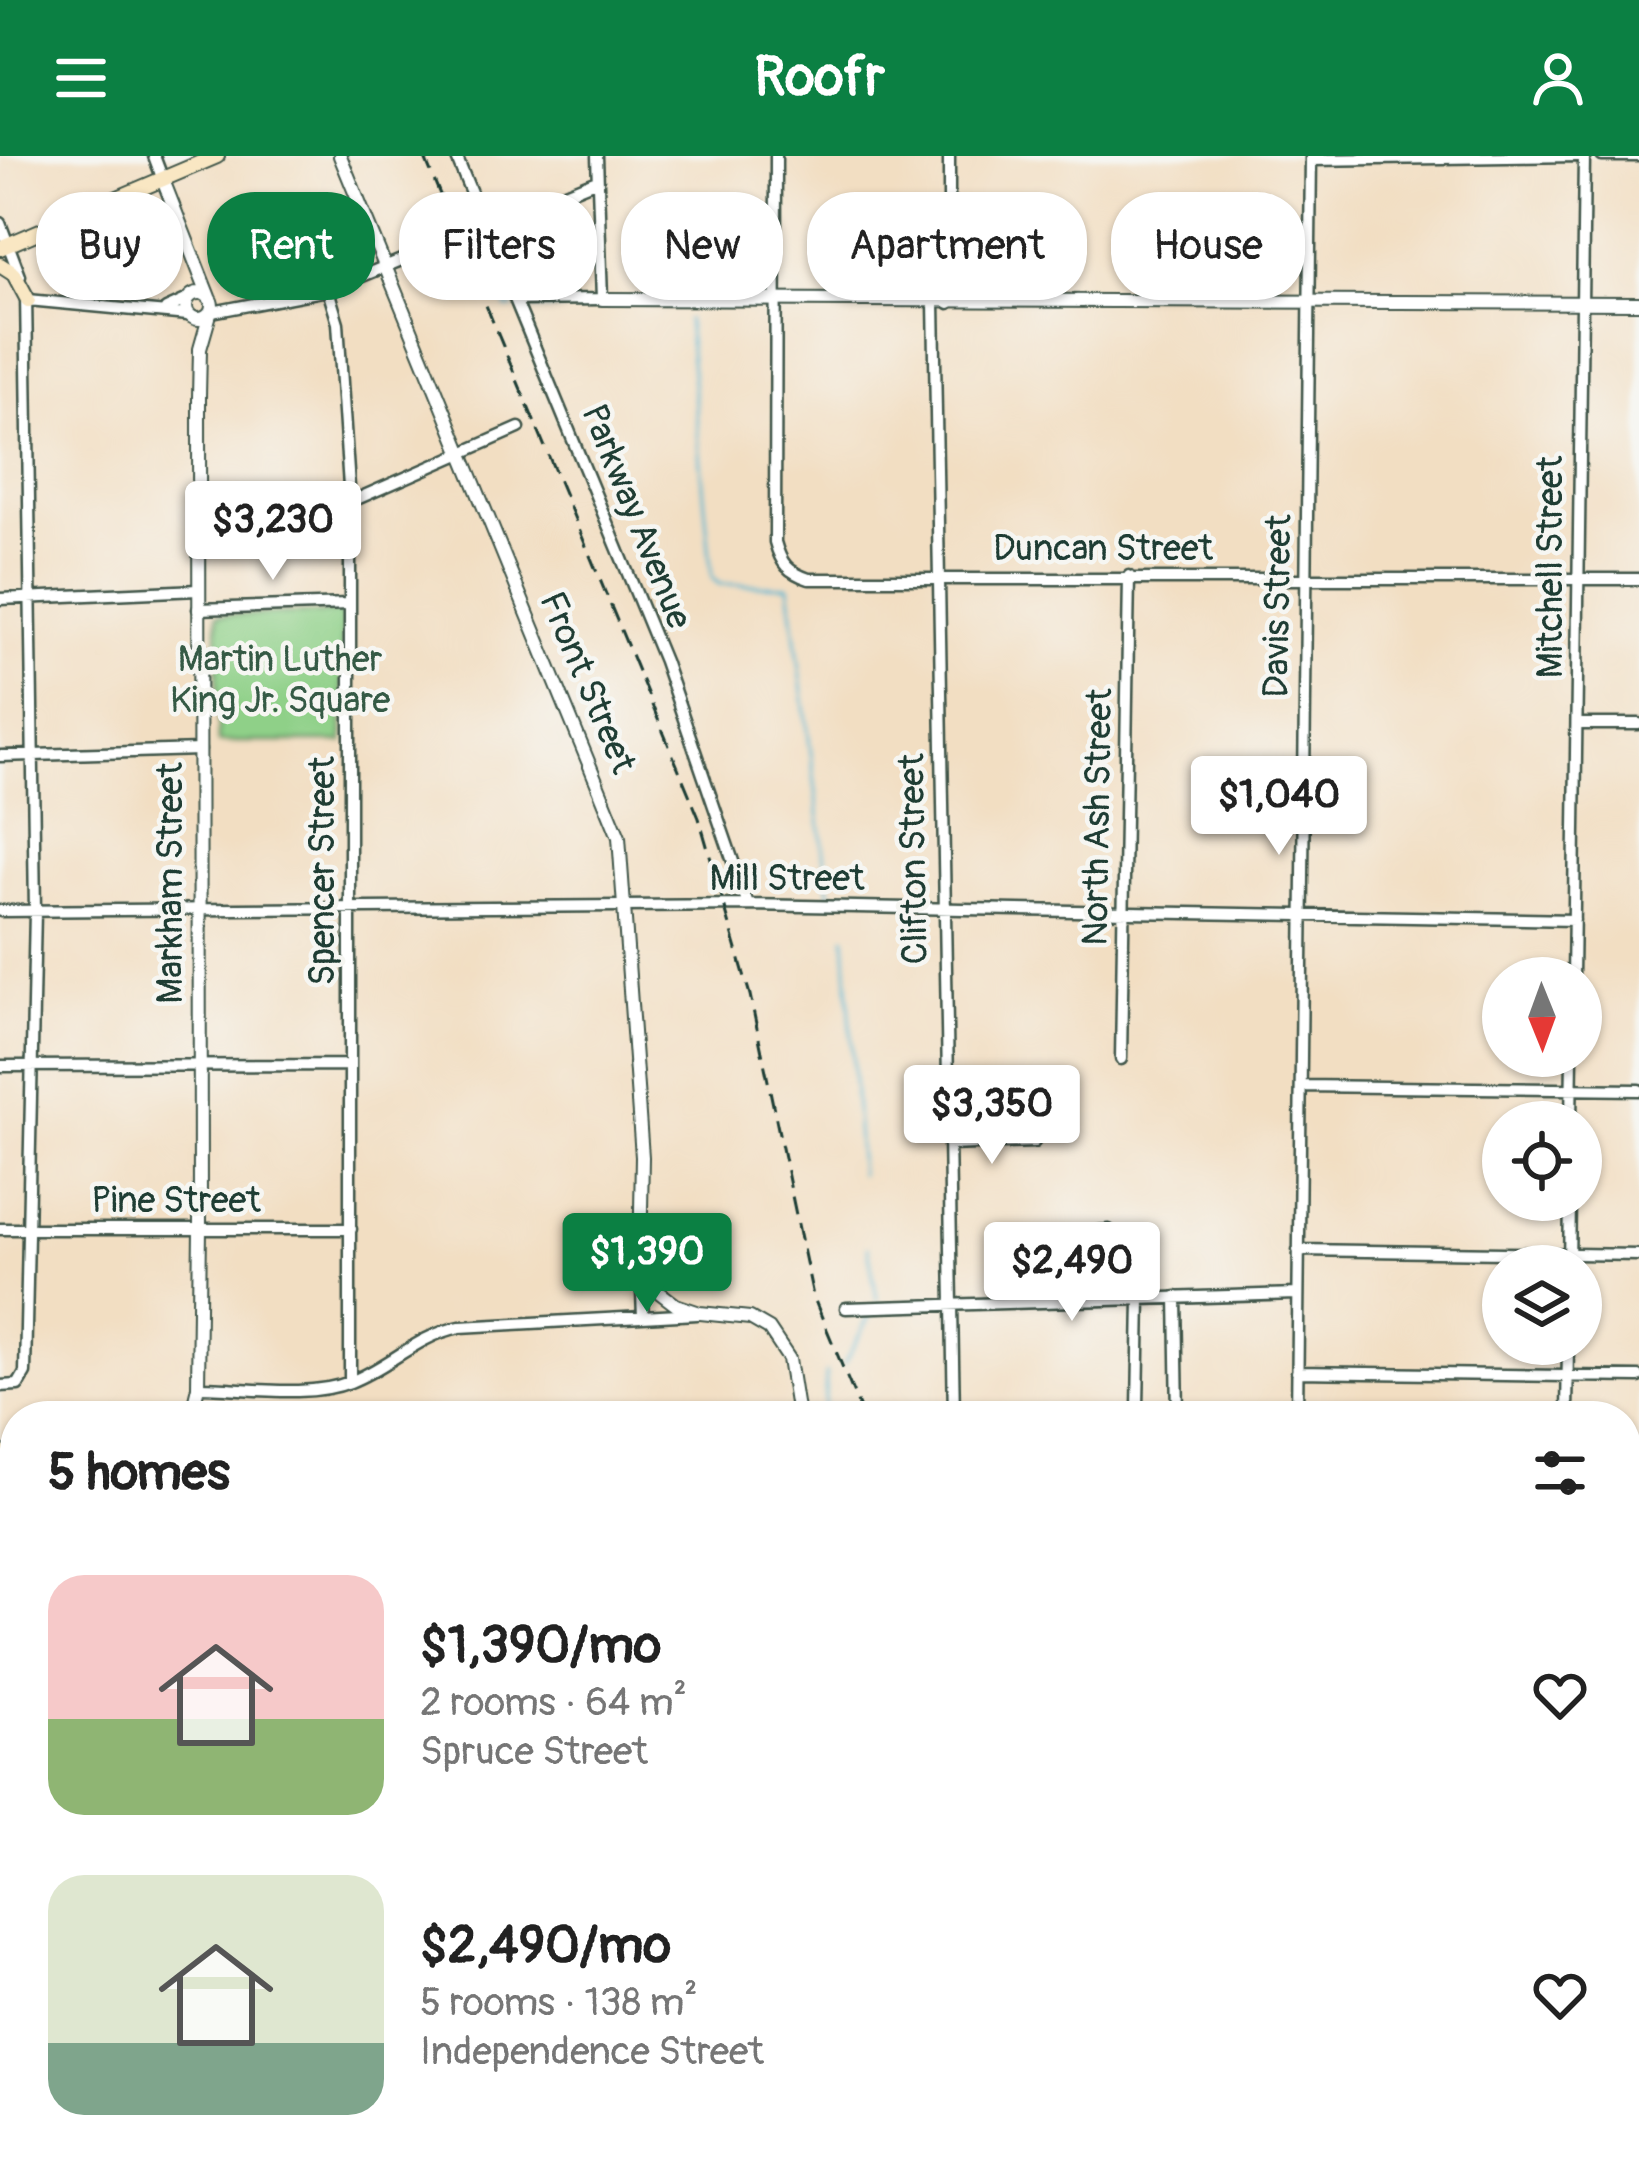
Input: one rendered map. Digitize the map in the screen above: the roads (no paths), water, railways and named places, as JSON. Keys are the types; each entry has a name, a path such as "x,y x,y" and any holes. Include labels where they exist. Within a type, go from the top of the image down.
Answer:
{"main road":[{"path":"4,246 217,156"},
{"path":"0,266 14,274 28,300"},
{"path":"0,1504 0,1534"}],"street":[{"path":"154,156 211,306"},
{"name":"Front Street","path":"340,156 611,814 627,909 642,1159 643,1317"},
{"name":"Parkway Avenue","path":"456,156 471,192"},
{"path":"597,156 602,299"},
{"path":"776,156 776,192"},
{"name":"Clifton Street","path":"949,156 941,302 938,577 954,1401"},
{"path":"1311,158 1581,156"},
{"name":"Mitchell Street","path":"1574,957 1581,156"},
{"path":"1602,156 1639,156"},
{"name":"Davis Street","path":"1297,1401 1311,158"},
{"path":"568,192 597,180"},
{"path":"0,223 4,246 28,300 24,335 35,911 25,1375 18,1384 0,1386"},
{"path":"375,271 399,261"},
{"path":"166,309 189,297 203,277"},
{"path":"189,297 235,309 279,300"},
{"name":"Markham Street","path":"189,297 200,349"},
{"path":"597,299 621,299"},
{"path":"28,300 166,309 190,316 211,306"},
{"name":"Spencer Street","path":"331,300 338,322 350,502 350,1382"},
{"name":"Parkway Avenue","path":"518,300 664,661 748,905"},
{"path":"776,300 1639,303"},
{"name":"Duncan Street","path":"776,300 775,542 786,569 809,579 1639,579"},
{"name":"Markham Street","path":"194,1401 200,1229 200,349 211,306"},
{"path":"199,506 350,502 519,428"},
{"name":"North Ash Street","path":"1121,1059 1130,576"},
{"path":"0,599 198,590"},
{"path":"198,608 349,604"},
{"path":"1579,724 1639,724"},
{"path":"0,756 200,750"},
{"name":"Mill Street","path":"0,911 748,905 1302,911 1574,920"},
{"path":"0,1066 350,1065"},
{"path":"1572,1077 1572,1101"},
{"path":"1301,1086 1639,1090"},
{"path":"949,1144 1034,1142"},
{"name":"Pine Street","path":"0,1228 351,1229"},
{"path":"1085,1300 1082,1233 1109,1230"},
{"path":"1298,1250 1482,1257"},
{"path":"1602,1258 1639,1255"},
{"path":"640,1263 659,1294 700,1313"},
{"path":"846,1308 1298,1294"},
{"path":"1138,1401 1140,1298"},
{"path":"1176,1298 1178,1401"},
{"path":"198,1387 325,1388 350,1382 436,1332 728,1313 770,1329 789,1359 796,1401"},
{"path":"1568,1365 1568,1401"},
{"path":"1297,1372 1639,1377"}],"waterway":[{"path":"504,300 507,308 513,308"},
{"path":"531,308 585,308"},
{"path":"687,320 712,578 719,584 789,586 830,898"},
{"path":"845,937 860,1174"},
{"path":"868,1247 877,1299"},
{"path":"844,1364 870,1315"},
{"path":"825,1401 826,1373"}],"railway":[{"path":"424,156 699,818 750,995 813,1296 857,1401"}],"park label":[{"name":"Martin Luther King Jr. Square","path":"280,678"}]}
